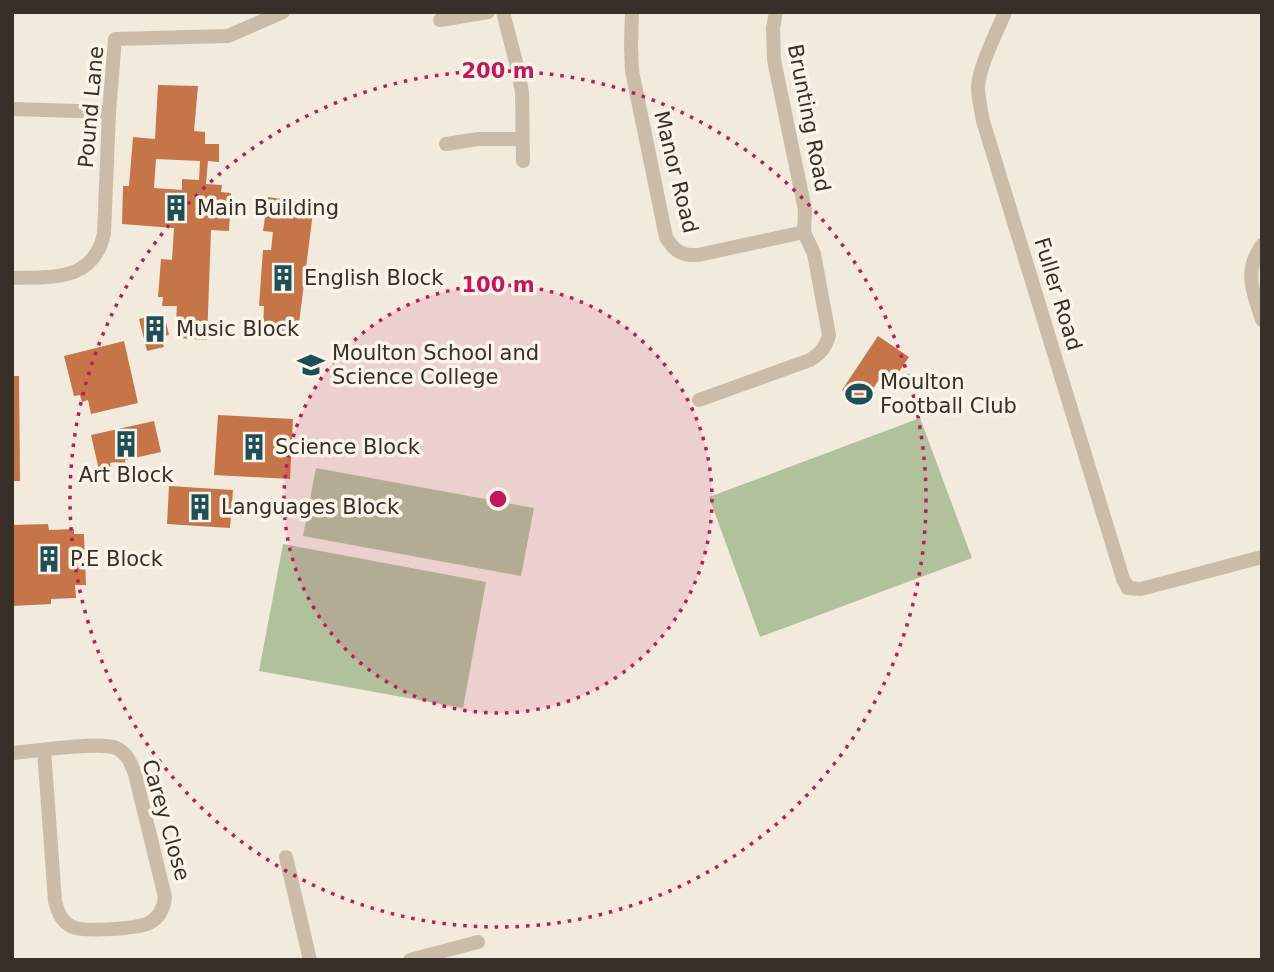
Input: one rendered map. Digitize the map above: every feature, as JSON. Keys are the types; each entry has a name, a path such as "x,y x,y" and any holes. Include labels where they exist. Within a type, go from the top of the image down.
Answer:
{"street":[{"name":"Pound Lane","path":"12,278 51,277 74,273 90,263 99,251 104,234 115,39 228,36 284,12"},
{"path":"440,20 488,12"},
{"path":"503,12 522,92 523,161"},
{"name":"Manor Road","path":"632,12 632,71 664,229 670,244 681,254 698,255 804,232"},
{"name":"Brunting Road","path":"699,400 810,360 820,354 829,335 814,254 804,232 805,210 774,60 773,28 776,12"},
{"name":"Fuller Road","path":"1005,12 978,83 981,110 1123,579 1128,589 1141,589 1262,557"},
{"path":"12,109 109,112"},
{"path":"446,144 478,139 522,139"},
{"path":"1262,245 1251,265 1251,274 1262,320"},
{"name":"Carey Close","path":"12,752 99,745 118,749 131,762 165,897 163,909 148,924 86,929 73,927 58,914 44,750"},
{"path":"286,857 310,960"},
{"path":"410,960 478,942"}],"green space":[{"path":"920,418 972,558 760,637 709,497"},
{"path":"316,468 534,508 521,576 303,536"},
{"path":"283,544 486,582 463,708 259,671"}],"building":[{"name":"Main Building","path":"158,85 198,86 194,131 205,132 205,144 219,144 219,162 208,161 206,184 222,185 221,192 231,193 229,231 211,230 207,340 180,338 181,322 176,322 177,306 162,306 163,297 158,297 161,259 172,260 174,228 122,224 123,186 129,186 133,137 155,139","holes":["156,159 200,161 199,180 182,179 182,190 154,188"]},
{"name":"English Block","path":"268,197 314,204 297,339 272,326 263,326 264,306 259,306 263,250 271,250 273,232 263,231"},
{"name":"Music Block","path":"156,315 158,324 166,322 169,335 161,337 164,347 147,351 139,319"},
{"path":"878,336 909,357 890,385 880,378 863,404 842,390"},
{"path":"124,341 138,403 91,414 88,400 82,402 80,395 74,396 64,356"},
{"path":"12,376 19,376 20,481 12,481"},
{"name":"Science Block","path":"218,415 293,419 290,479 214,475"},
{"name":"Art Block","path":"154,421 161,452 125,460 126,465 117,467 116,462 110,463 111,468 99,470 91,435"},
{"name":"Languages Block","path":"169,486 233,490 230,528 167,524"},
{"name":"P.E Block","path":"48,524 49,530 74,529 74,534 84,534 86,585 75,585 76,598 51,599 51,604 12,606 12,525"}],"place":[{"name":"Main Building","path":"176,208"},
{"name":"English Block","path":"283,278"},
{"name":"Music Block","path":"155,329"},
{"name":"Moulton School and Science College","path":"311,365"},
{"name":"Moulton Football Club","path":"859,394"},
{"name":"Art Block","path":"126,444"},
{"name":"Science Block","path":"254,447"},
{"name":"Languages Block","path":"200,507"},
{"name":"P.E Block","path":"49,559"}]}
